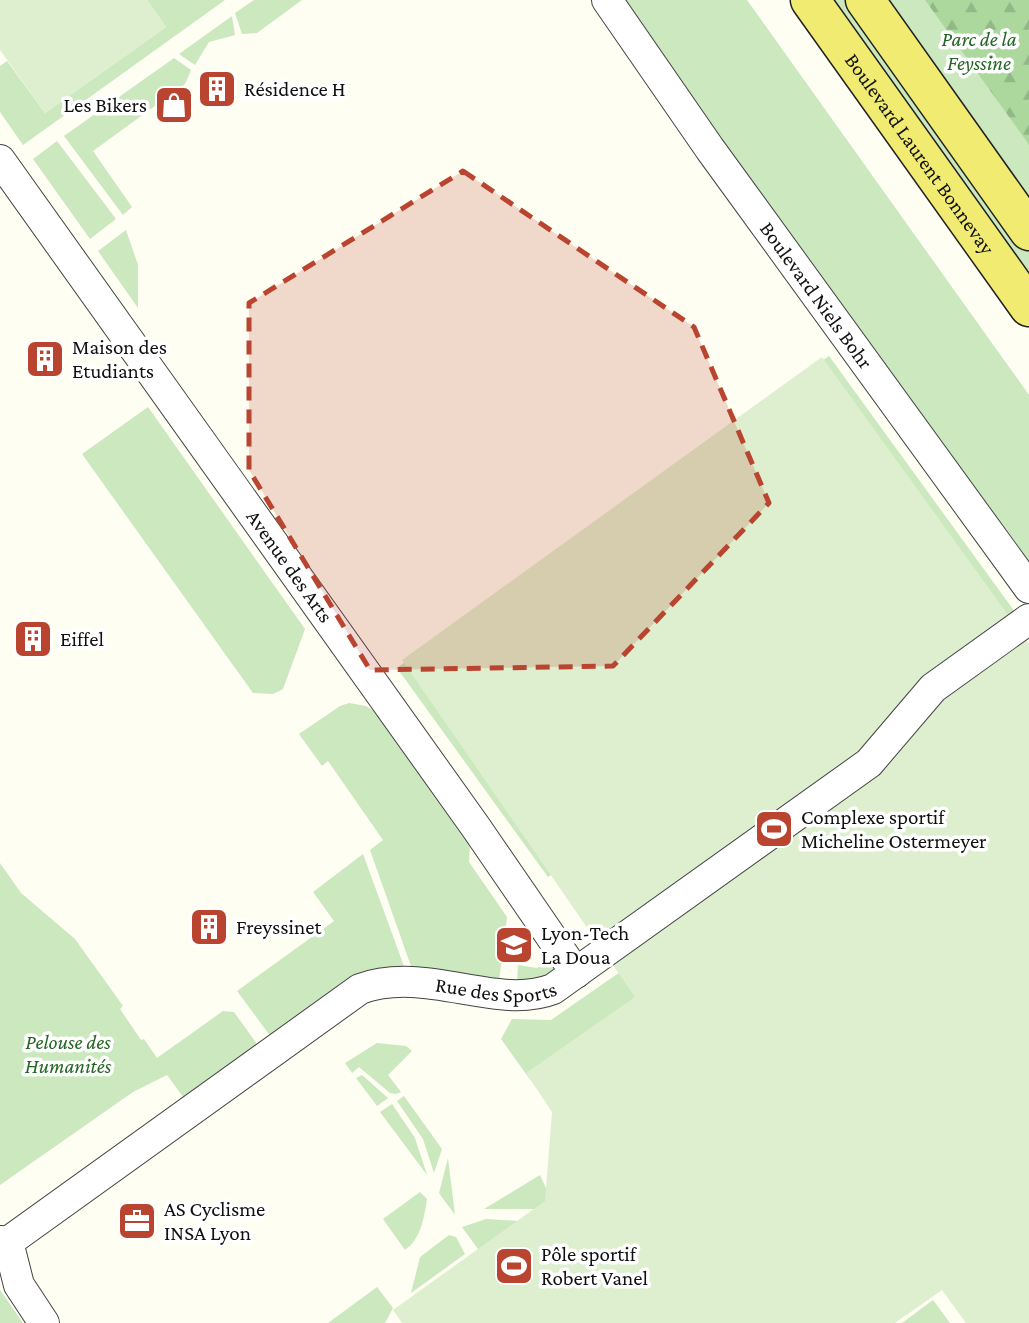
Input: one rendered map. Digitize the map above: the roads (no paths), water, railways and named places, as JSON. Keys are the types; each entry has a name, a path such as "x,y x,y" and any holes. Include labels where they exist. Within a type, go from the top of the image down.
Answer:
{"main road":[{"name":"Boulevard Laurent Bonnevay","path":"810,0 1029,307"},
{"name":"Boulevard Laurent Bonnevay","path":"864,0 1029,231"}],"street":[{"name":"Boulevard Niels Bohr","path":"607,0 710,149 1029,587"},
{"name":"Avenue des Arts","path":"0,160 475,826 576,973"},
{"name":"Rue des Sports","path":"4,1242 360,989 379,982 404,980 529,996 553,989 869,763 933,688 1029,619"},
{"path":"4,1242 19,1285 44,1323"}],"place":[{"name":"Résidence H","path":"217,89"},
{"name":"Les Bikers","path":"174,105"},
{"name":"Maison des Etudiants","path":"45,359"},
{"name":"Eiffel","path":"33,639"},
{"name":"Complexe sportif Micheline Ostermeyer","path":"774,829"},
{"name":"Freyssinet","path":"209,927"},
{"name":"Lyon-Tech La Doua","path":"514,945"},
{"name":"AS Cyclisme INSA Lyon","path":"137,1221"},
{"name":"Pôle sportif Robert Vanel","path":"514,1266"}],"park label":[{"name":"Parc de la Feyssine","path":"979,51"},
{"name":"Pelouse des Humanités","path":"68,1054"}]}
